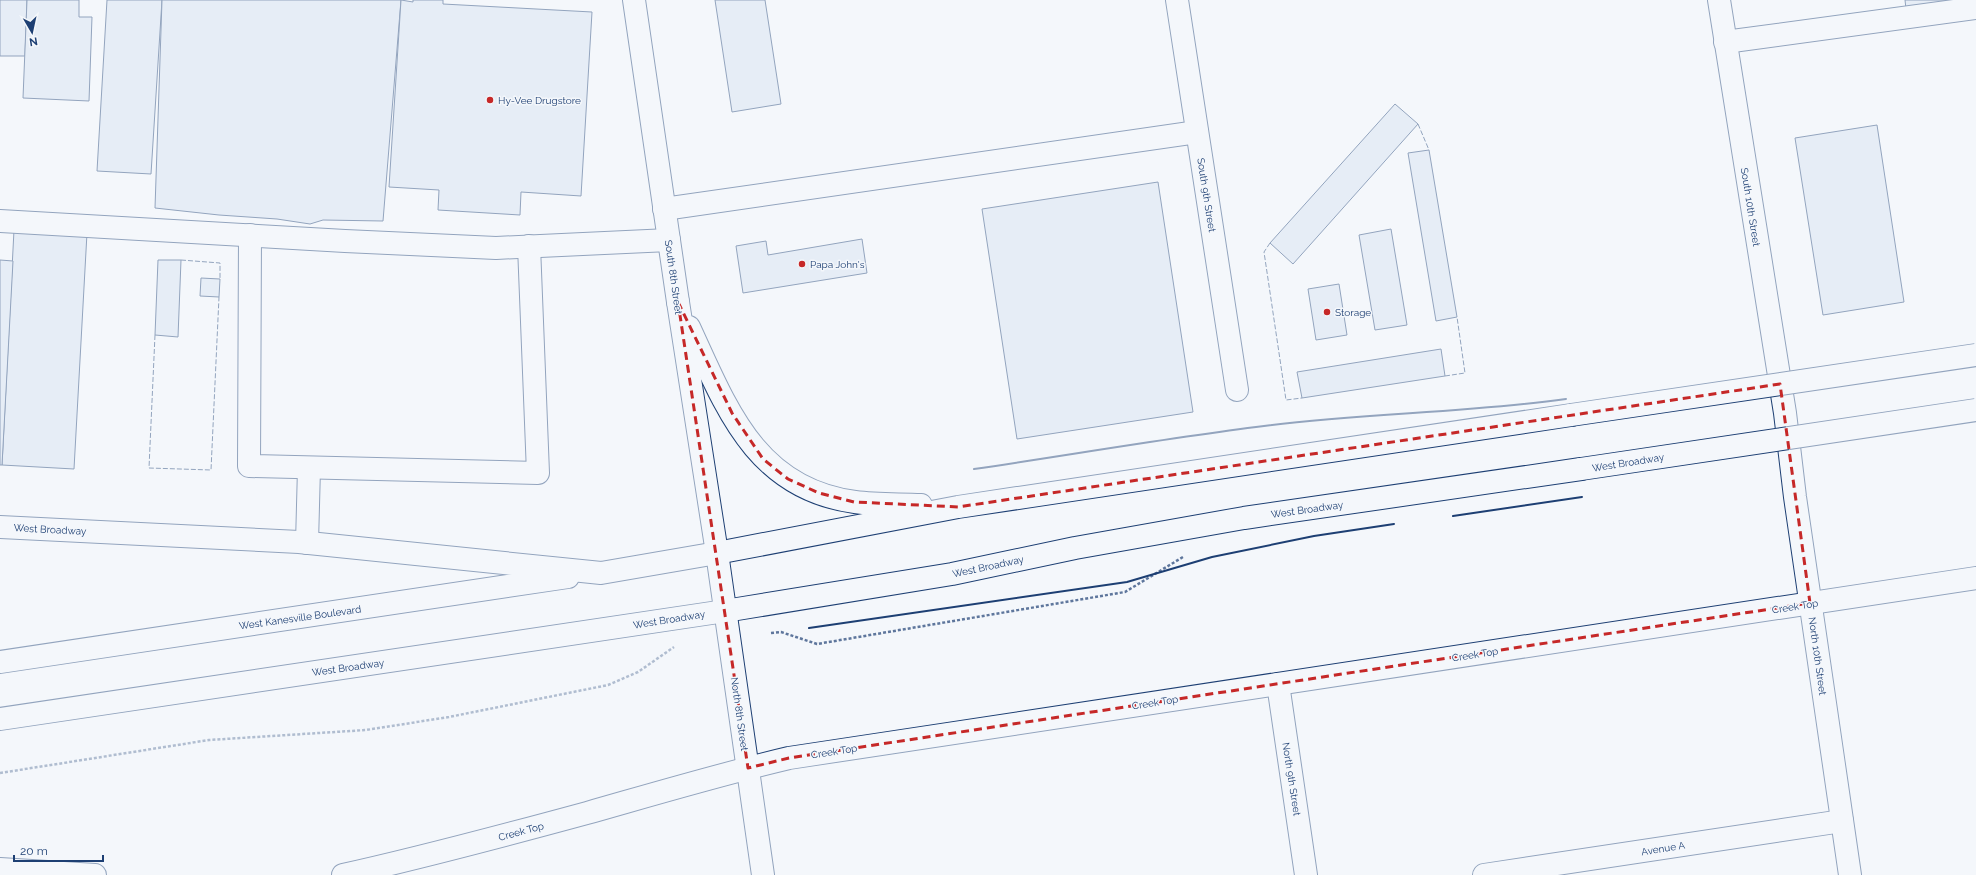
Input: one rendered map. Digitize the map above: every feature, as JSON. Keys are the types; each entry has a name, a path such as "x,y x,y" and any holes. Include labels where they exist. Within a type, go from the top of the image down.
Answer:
{"main road":[{"name":"South 8th Street","path":"634,0 678,302 717,553"},
{"name":"South 9th Street","path":"1177,0 1237,390"},
{"name":"South 10th Street","path":"1719,0 1785,413"},
{"path":"1726,42 1976,8"},
{"path":"664,208 1198,132"},
{"path":"0,221 250,236 488,247 669,240"},
{"path":"250,236 249,466 538,473 529,246"},
{"path":"678,302 714,382 748,441 763,459 788,479 819,494 854,502 958,507"},
{"name":"West Broadway","path":"0,527 307,543 601,573 717,553 958,507 1976,355"},
{"name":"West Broadway","path":"0,719 725,610 952,574 1075,548 1244,518 1976,410"},
{"name":"North 10th Street","path":"1785,413 1794,497 1850,875"},
{"path":"307,543 309,468"},
{"name":"North 8th Street","path":"717,553 763,875"},
{"name":"West Kanesville Boulevard","path":"0,662 601,573"},
{"name":"Creek Top","path":"343,875 396,863 560,820 789,758 1976,578"},
{"name":"North 9th Street","path":"1278,684 1306,875"},
{"name":"Avenue A","path":"1484,875 1842,821"},
{"path":"0,869 95,875"}],"path":[{"path":"729,636 781,632 817,644 1125,592 1185,556"},
{"path":"0,773 209,740 366,730 464,714 608,684 638,672 676,645"}],"highlighted area":[{"path":"678,302 732,413 763,459 788,479 819,493 854,502 958,507 1780,384 1810,603 789,758 748,768"}],"building":[{"path":"0,0 27,0 25,56 0,56"},
{"path":"27,0 79,0 79,17 92,17 89,101 23,98"},
{"path":"107,0 162,0 151,174 97,171"},
{"path":"162,0 401,0 383,221 323,220 310,224 277,219 219,215 155,208"},
{"name":"Hy-Vee Drugstore","path":"401,0 413,2 413,0 443,0 443,4 592,12 581,196 521,192 520,215 438,210 439,190 389,187"},
{"path":"715,0 765,0 781,104 732,112"},
{"path":"1905,0 1950,0 1950,2 1906,9"},
{"path":"1395,104 1418,124 1293,264 1270,243"},
{"path":"1877,125 1904,302 1823,315 1795,138"},
{"path":"1429,150 1457,317 1436,321 1408,153"},
{"path":"1158,182 1193,412 1017,439 982,209"},
{"path":"1391,229 1407,325 1375,330 1359,235"},
{"path":"14,230 87,233 74,469 2,465"},
{"name":"Papa John's","path":"862,239 867,273 743,293 736,246 766,241 768,255"},
{"path":"0,260 13,261 2,465 0,465"},
{"path":"158,260 181,260 178,337 155,335"},
{"path":"201,278 220,279 219,297 200,296"},
{"name":"Storage","path":"1339,284 1347,335 1316,340 1308,289"},
{"path":"1441,349 1445,376 1302,398 1297,372"}],"fence":[{"path":"1418,124 1429,150"},
{"path":"1270,243 1264,252 1286,400 1302,398"},
{"path":"181,260 220,263 220,279"},
{"path":"155,335 149,468 211,470 219,297"},
{"path":"1445,376 1465,373 1457,317"}],"wall":[{"path":"974,469 1264,426 1339,418 1528,404 1566,399"},
{"path":"1453,516 1582,497"},
{"path":"809,628 1127,582 1212,557 1314,536 1394,524"}],"place":[{"name":"Hy-Vee Drugstore","path":"490,100"},
{"name":"Papa John's","path":"802,264"},
{"name":"Storage","path":"1327,312"}]}
